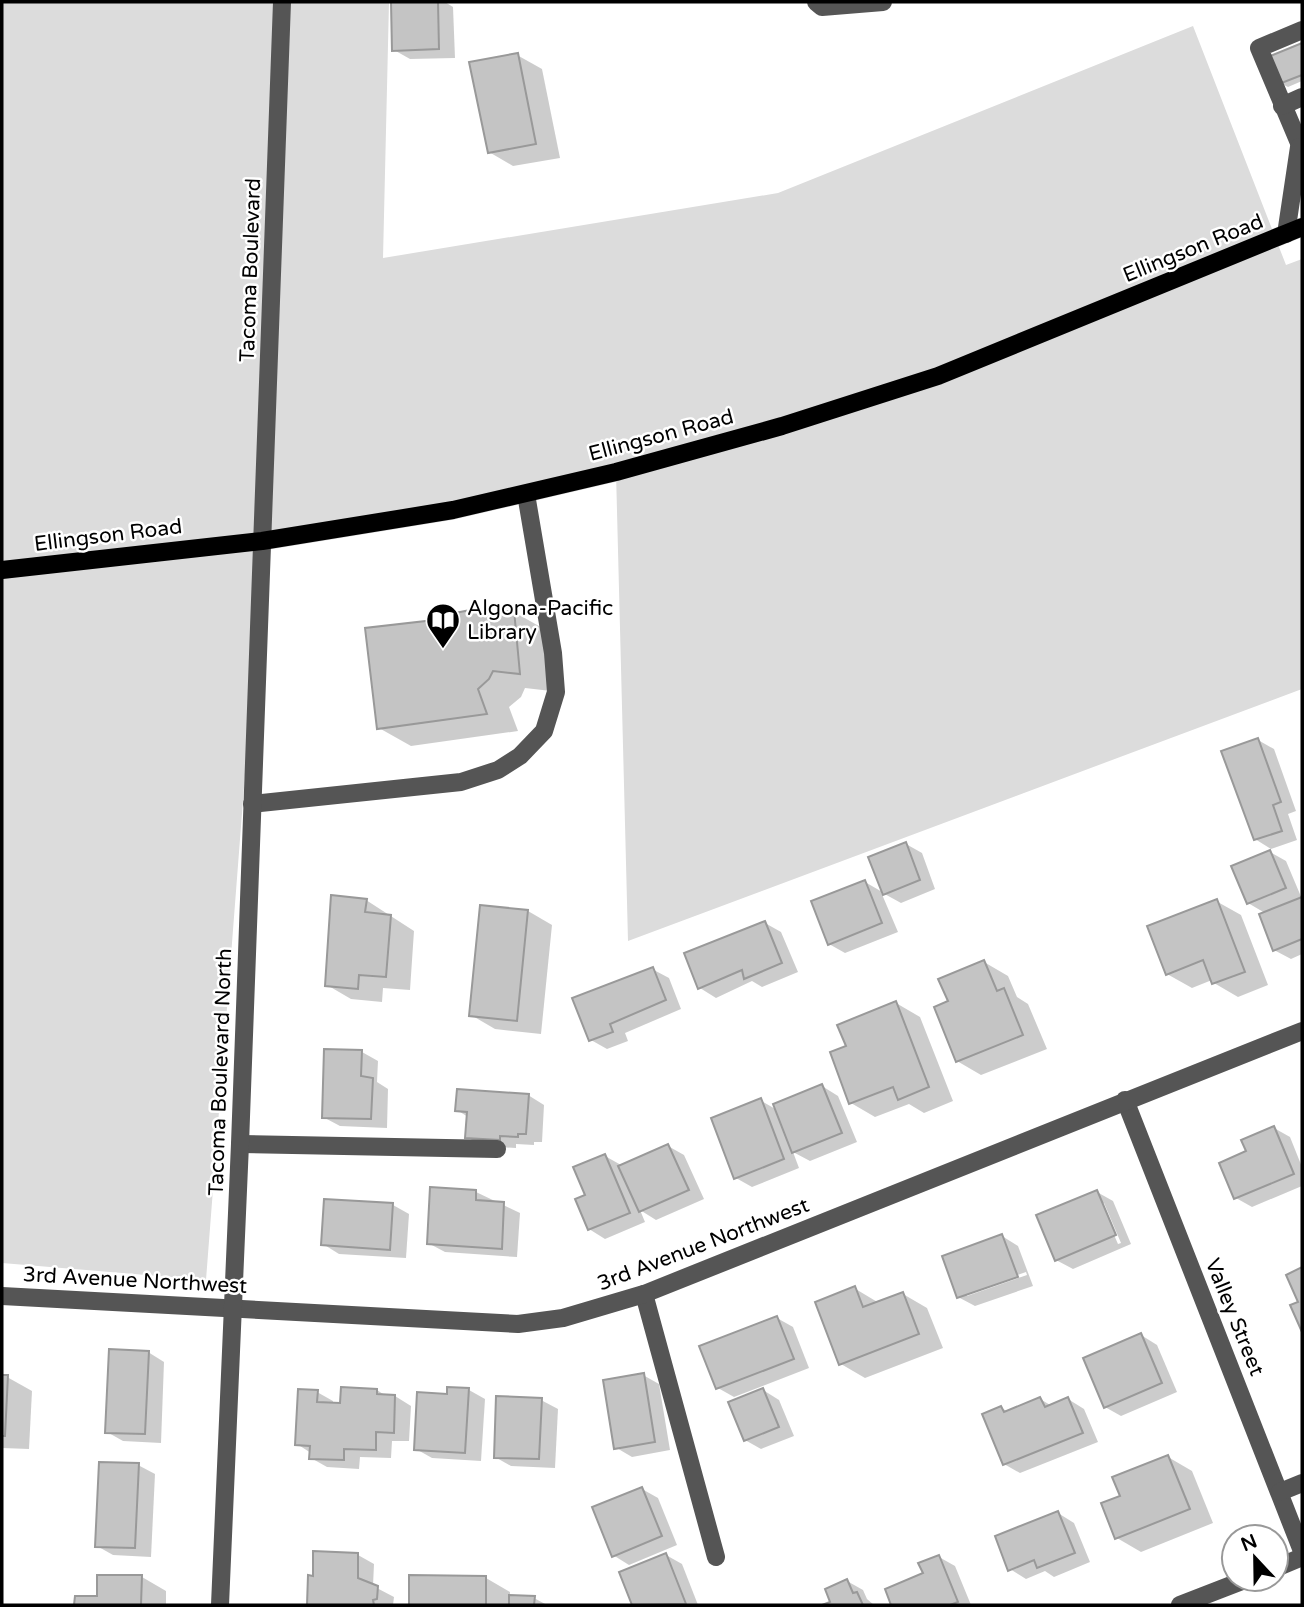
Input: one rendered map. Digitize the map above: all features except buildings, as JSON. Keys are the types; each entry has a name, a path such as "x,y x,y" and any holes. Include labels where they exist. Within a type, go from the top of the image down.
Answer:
{"main road":[{"name":"Ellingson Road","path":"2,570 262,541 453,510 616,472 782,426 939,376 1294,230"}],"street":[{"name":"Tacoma Boulevard","path":"262,541 282,2"},
{"path":"816,2 822,7 883,2"},
{"path":"1294,230 1301,149 1259,48 1302,30"},
{"path":"1282,106 1302,97"},
{"path":"252,804 461,782 498,770 520,757 544,731 556,692 553,653 526,494"},
{"name":"Tacoma Boulevard North","path":"220,1605 234,1309 262,541"},
{"name":"3rd Avenue Northwest","path":"2,1296 518,1324 564,1318 644,1294 1302,1031"},
{"name":"Valley Street","path":"1125,1100 1302,1551"},
{"path":"240,1144 497,1149"},
{"path":"644,1294 716,1557"},
{"path":"1280,1492 1302,1483"},
{"path":"1180,1605 1220,1589"}],"shaded area":[{"path":"2,2 389,2 383,258 778,193 1193,26 1286,265 1302,259 1302,689 628,941 616,472 263,541 206,1280 2,1263"}],"place":[{"name":"Algona-Pacific Library","path":"443,650"}]}
